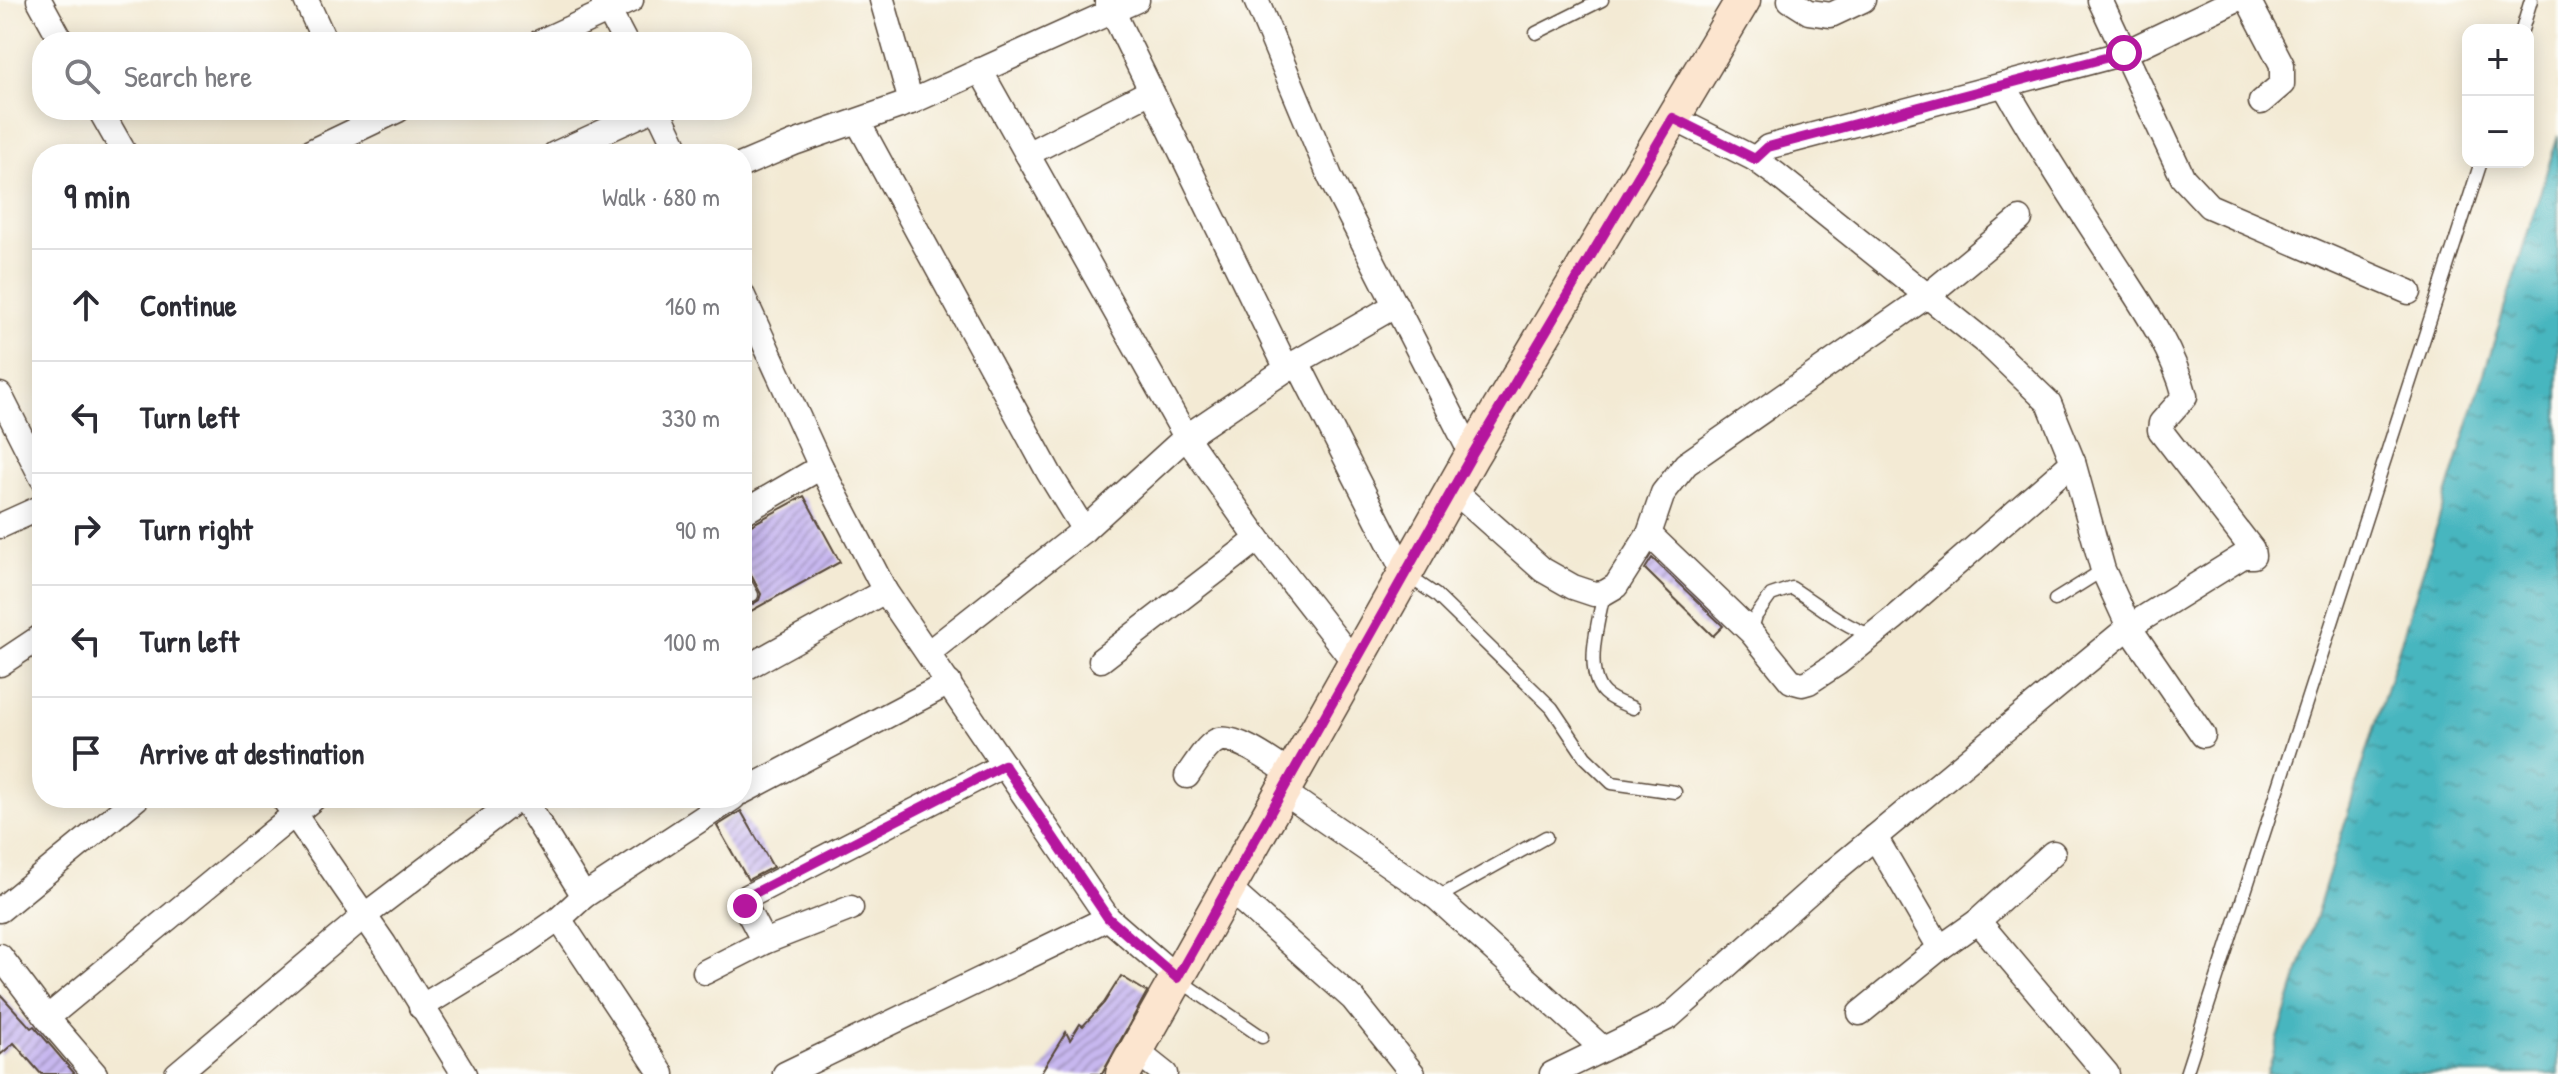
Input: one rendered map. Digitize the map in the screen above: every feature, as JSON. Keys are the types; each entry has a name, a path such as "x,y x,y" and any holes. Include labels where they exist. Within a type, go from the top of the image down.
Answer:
{"street":[{"path":"306,0 320,32"},
{"path":"882,0 911,102"},
{"path":"752,161 911,102 1110,6 1137,0"},
{"path":"1256,0 1331,179 1472,455"},
{"path":"1165,1074 1130,1062 1472,455 1743,0"},
{"path":"1790,0 1809,12 1831,15 1863,0"},
{"path":"2100,0 2183,178 2209,206 2409,292"},
{"path":"1755,159 1768,147 2124,53 2235,0"},
{"path":"2248,0 2282,65 2282,84 2261,102"},
{"path":"47,3 58,32"},
{"path":"559,32 614,3 622,32"},
{"path":"1110,6 1292,365 1405,574"},
{"path":"980,70 1186,437 1258,539 1355,663"},
{"path":"1552,1074 1669,1017 1875,837 2129,627 2243,556 2253,556 2252,549 2162,434 2161,423 2185,396 2170,357 2153,323 2036,142 2004,85"},
{"path":"1027,154 1151,91"},
{"path":"1673,118 1755,159 1991,347 2049,403 2073,462 2103,570 2129,627 2203,735"},
{"path":"106,120 119,144"},
{"path":"327,144 377,120"},
{"path":"577,144 629,120"},
{"path":"663,120 674,144"},
{"path":"858,122 1049,473 1084,530"},
{"path":"1453,490 1543,570 1573,587 1594,594 1604,593 1616,586 1649,534 1663,493 1686,464 1927,296 2020,219"},
{"path":"928,653 1084,530 1186,437 1292,365 1396,305"},
{"path":"752,341 885,591 1108,918 1177,978"},
{"path":"0,395 32,458"},
{"path":"1649,534 1751,632 1791,681 1802,684 1838,663 1893,619 2073,462"},
{"path":"752,507 821,467"},
{"path":"0,526 32,512"},
{"path":"1101,660 1258,539"},
{"path":"752,664 885,591"},
{"path":"0,664 32,643"},
{"path":"752,787 949,683"},
{"path":"1187,776 1215,741 1225,738 1240,743 1437,898 1602,1048"},
{"path":"764,942 745,906 747,897 1004,765"},
{"path":"0,910 125,808"},
{"path":"47,1018 287,808"},
{"path":"290,808 384,944 464,1074"},
{"path":"177,1074 364,916 508,808"},
{"path":"527,808 584,896"},
{"path":"421,1007 519,947 559,919 584,896 718,808"},
{"path":"1875,837 1940,948"},
{"path":"1860,1013 1978,921 2053,853"},
{"path":"1228,888 1353,999 1413,1074"},
{"path":"705,972 764,942 851,908"},
{"path":"785,1074 1108,918"},
{"path":"559,919 662,1074"},
{"path":"1978,921 2107,1074"},
{"path":"0,956 89,1072"}],"lane":[{"path":"1536,33 1602,0"},
{"path":"2524,24 2531,0"},
{"path":"2186,1074 2479,168"},
{"path":"2055,600 2103,570"},
{"path":"1405,574 1436,595 1552,708 1585,757 1612,783 1675,792"},
{"path":"1751,632 1756,616 1771,595 1792,588 1840,621 1871,635"},
{"path":"1604,593 1593,653 1595,677 1603,693 1633,708"},
{"path":"1437,898 1546,837"},
{"path":"1177,978 1262,1037"}],"water":[{"path":"2558,135 2558,1074 2267,1074"}],"building":[{"path":"804,496 840,562 752,610 752,604 759,600 761,594 752,577 752,525"},
{"path":"1652,558 1723,626 1713,636 1645,569"},
{"path":"741,811 773,867 748,880 717,826"},
{"path":"1121,976 1147,992 1102,1074 1040,1074 1066,1032 1070,1040 1080,1024 1083,1026 1104,1003"},
{"path":"0,994 31,1028 34,1026 75,1074 41,1074 14,1043 0,1055"}],"route":[{"path":"745,906 747,897 1004,765 1108,918 1177,978 1472,455 1673,118 1755,159 1768,147 2124,53"}]}
